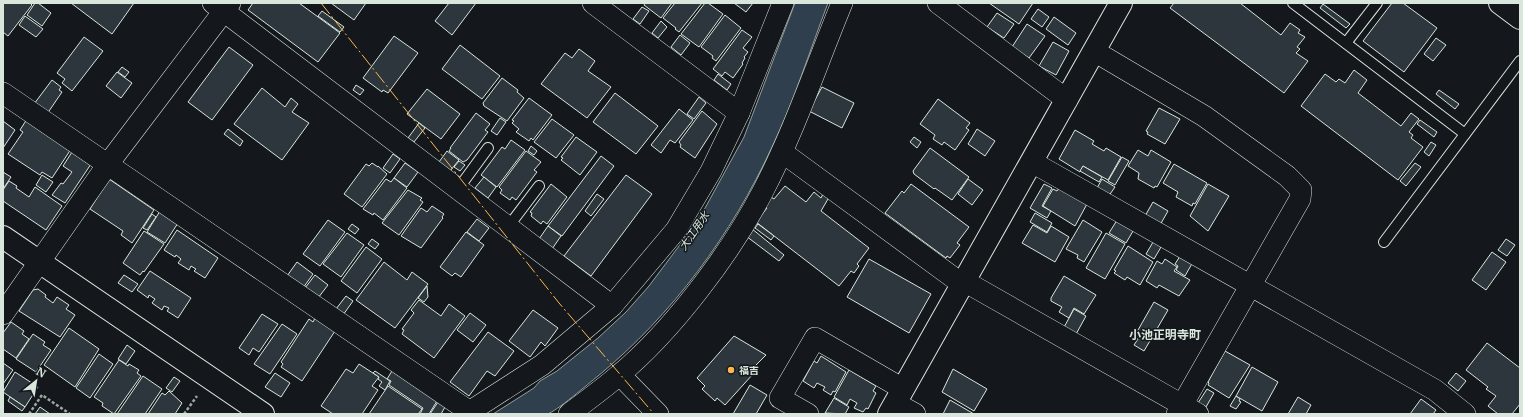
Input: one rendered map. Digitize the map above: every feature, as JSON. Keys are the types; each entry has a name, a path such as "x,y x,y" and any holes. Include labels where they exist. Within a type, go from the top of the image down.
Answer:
{"street":[{"path":"593,3 739,113"},
{"path":"3,93 468,413 542,365 612,306 676,230 711,171 739,113 783,3"},
{"path":"569,414 620,375 672,321 725,254 762,194 782,152 842,3"},
{"path":"938,3 1066,100"},
{"path":"895,402 1121,3"},
{"path":"1500,3 1520,18"},
{"path":"3,314 108,164 222,6 612,306"},
{"path":"782,152 963,283 1186,411 1251,286 1300,200 1301,190 1287,176 1204,116 1094,51"},
{"path":"1032,162 1435,390 1465,414"},
{"path":"3,236 263,414"},
{"path":"808,414 780,398 815,338 895,402 915,414"},
{"path":"620,375 658,414"}],"lane":[{"path":"1293,3 1465,134"},
{"path":"1346,43 1377,3"},
{"path":"1384,242 1520,62"},
{"path":"458,189 488,148"},
{"path":"508,227 539,186"}],"path":[{"path":"29,414 42,395 70,414"}],"water":[{"name":"大江用水","path":"795,3 828,3 795,94 772,147 738,211 719,242 698,271 651,327 598,376 558,408 547,414 541,415 493,414 534,388 540,381 557,371 598,338 626,312 649,286 682,242 704,210 744,137"}],"building":[{"path":"3,3 30,3 32,5 8,36 3,32"},
{"path":"35,3 38,3 51,13 42,26 27,15"},
{"path":"71,3 134,3 112,34"},
{"path":"253,3 299,3 340,33 318,62 248,10"},
{"path":"331,3 366,3 354,20"},
{"path":"449,3 476,3 452,35 435,21"},
{"path":"645,3 672,3 661,18 644,5"},
{"path":"675,3 702,3 679,32 663,18"},
{"path":"705,3 708,3 723,14 699,47 681,34"},
{"path":"734,3 753,3 746,12"},
{"path":"989,3 1033,3 1019,24"},
{"path":"1174,3 1240,3 1281,35 1290,23 1300,30 1298,33 1305,37 1297,47 1300,49 1296,53 1308,61 1284,93 1170,8"},
{"path":"1392,3 1403,3 1437,28 1404,72 1363,41"},
{"path":"1323,4 1350,24 1346,28 1320,8"},
{"path":"642,7 649,11 640,24 633,19"},
{"path":"1038,9 1049,17 1042,27 1031,19"},
{"path":"322,11 344,27 340,32 318,16"},
{"path":"997,13 1014,24 1004,38 987,27"},
{"path":"725,15 741,28 716,61 712,58 713,56 701,47"},
{"path":"25,16 43,29 36,37 19,25"},
{"path":"1054,17 1076,33 1068,45 1046,29"},
{"path":"661,21 667,27 658,38 652,33"},
{"path":"1027,24 1045,36 1029,58 1012,47"},
{"path":"742,30 752,37 743,48 748,52 744,57 743,64 733,78 725,72 722,76 713,69"},
{"path":"680,35 690,43 681,55 671,47"},
{"path":"394,36 418,53 388,93 383,90 382,92 363,78"},
{"path":"84,37 103,51 72,91 62,83 65,79 57,73"},
{"path":"1436,38 1446,45 1433,61 1424,54"},
{"path":"1053,42 1069,51 1056,75 1039,66"},
{"path":"460,45 500,76 482,99 442,69"},
{"path":"229,47 253,65 212,120 188,102"},
{"path":"579,49 595,61 588,71 611,87 587,118 541,84 565,53 572,58"},
{"path":"122,67 129,72 125,77 118,72"},
{"path":"1354,70 1367,80 1358,93 1401,126 1411,113 1419,119 1409,132 1413,135 1411,138 1423,147 1398,180 1301,106 1325,74 1336,82 1339,79 1345,83"},
{"path":"117,72 132,83 121,98 106,86"},
{"path":"718,74 731,84 727,90 714,80"},
{"path":"502,78 518,90 517,92 524,98 507,121 484,106 483,103"},
{"path":"52,80 61,87 59,90 62,92 47,114 34,104"},
{"path":"356,85 364,90 360,95 353,90"},
{"path":"822,87 854,103 842,128 809,111"},
{"path":"262,88 285,107 291,98 298,104 292,112 309,123 282,160 234,124"},
{"path":"427,89 460,114 441,139 407,114"},
{"path":"1439,90 1459,104 1455,109 1436,94"},
{"path":"615,93 658,126 636,154 593,122"},
{"path":"699,97 706,103 694,119 687,114"},
{"path":"529,98 552,115 533,140 531,138 529,141 516,132 519,129 512,123 514,121 512,120"},
{"path":"938,99 970,123 966,128 969,130 955,150 944,142 942,145 933,139 935,135 920,124"},
{"path":"1159,108 1180,119 1165,144 1147,134 1148,132 1146,131"},
{"path":"679,109 693,120 675,143 670,140 661,153 651,145"},
{"path":"702,111 717,124 695,158 680,147 681,145 679,142"},
{"path":"476,113 490,124 485,130 488,132 467,160 463,162 449,151"},
{"path":"500,118 506,122 497,135 491,131"},
{"path":"27,119 71,149 52,178 42,172 40,175 8,154 23,132 20,130"},
{"path":"552,119 574,135 556,158 534,142"},
{"path":"1420,120 1437,132 1434,137 1417,124"},
{"path":"3,121 15,130 3,148"},
{"path":"419,123 425,128 414,142 408,138"},
{"path":"228,129 243,141 240,146 224,134"},
{"path":"977,129 995,141 985,156 968,144"},
{"path":"1075,130 1094,141 1092,144 1104,151 1106,148 1121,157 1108,180 1083,166 1080,172 1059,159"},
{"path":"576,137 597,152 580,175 561,160 563,158 561,157"},
{"path":"914,137 921,142 917,148 910,142"},
{"path":"511,140 525,150 497,187 481,175 502,147 505,149"},
{"path":"1431,142 1436,145 1429,156 1424,152"},
{"path":"531,146 537,151 534,155 528,151"},
{"path":"930,148 969,177 952,200 914,174 913,171"},
{"path":"1138,150 1148,156 1151,150 1171,162 1157,187 1155,186 1154,188 1138,179 1139,173 1128,166"},
{"path":"447,151 459,160 450,171 439,162"},
{"path":"526,151 541,162 534,170 537,172 516,200 512,197 510,200 500,193 502,190 499,187"},
{"path":"72,152 91,164 65,203 52,195 72,172 63,166"},
{"path":"393,154 400,159 390,173 383,168"},
{"path":"601,156 614,166 562,236 548,226"},
{"path":"1122,157 1129,161 1115,185 1108,181"},
{"path":"459,161 465,165 460,171 454,167"},
{"path":"372,163 387,174 362,207 344,194 366,164 369,166"},
{"path":"405,163 418,172 407,187 394,178"},
{"path":"1415,163 1421,167 1406,186 1400,181"},
{"path":"1174,164 1207,183 1195,204 1193,203 1192,206 1176,197 1178,192 1163,183"},
{"path":"1083,166 1102,177 1099,182 1080,171"},
{"path":"3,172 11,177 3,189"},
{"path":"42,175 53,182 46,192 36,185"},
{"path":"626,175 652,194 591,276 564,256"},
{"path":"484,177 496,187 488,198 475,188"},
{"path":"394,178 407,188 383,220 374,213 373,215 363,209 386,179 391,182"},
{"path":"109,179 154,210 132,243 121,235 123,231 90,209"},
{"path":"968,179 983,190 972,205 958,194"},
{"path":"1102,179 1115,187 1108,197 1096,190"},
{"path":"9,181 29,197 35,187 62,206 46,230 3,201 3,190"},
{"path":"551,184 567,197 547,224 543,221 541,224 531,216 532,213 530,212"},
{"path":"911,184 969,227 957,243 960,245 950,258 947,256 946,258 885,213 902,191 904,193"},
{"path":"1044,184 1052,188 1042,206 1051,211 1047,218 1030,208"},
{"path":"1208,184 1229,196 1208,231 1190,216"},
{"path":"785,186 806,202 814,192 821,198 823,194 828,199 821,211 869,248 857,264 859,266 854,273 851,271 839,286 756,222 767,208 764,206 771,197 774,199"},
{"path":"1059,188 1087,204 1075,226 1043,206 1053,189 1057,191"},
{"path":"408,190 422,198 420,200 423,202 399,235 382,223"},
{"path":"597,194 604,199 591,216 585,211"},
{"path":"1153,202 1168,211 1160,225 1145,216"},
{"path":"432,206 444,214 442,217 443,218 421,248 401,236 421,208 427,212"},
{"path":"160,211 178,223 165,243 147,232"},
{"path":"1035,213 1052,223 1047,232 1030,222"},
{"path":"152,214 156,217 147,230 143,228"},
{"path":"1119,217 1136,226 1126,243 1109,233"},
{"path":"477,219 489,228 479,241 467,232"},
{"path":"328,220 345,232 320,266 303,254"},
{"path":"1083,220 1102,232 1084,262 1077,258 1078,255 1066,249"},
{"path":"352,224 359,229 355,234 348,229"},
{"path":"758,224 774,236 771,240 755,228"},
{"path":"1033,225 1047,233 1051,226 1069,237 1055,262 1022,243"},
{"path":"548,226 561,236 552,249 539,239"},
{"path":"751,228 784,255 779,261 746,236"},
{"path":"177,230 218,258 205,278 194,271 196,269 191,266 189,270 178,263 181,259 164,250"},
{"path":"144,231 164,244 144,272 143,271 140,275 123,263"},
{"path":"466,232 484,245 461,277 455,273 452,276 440,267"},
{"path":"347,233 364,245 341,277 323,264"},
{"path":"1106,233 1125,244 1105,279 1086,268"},
{"path":"1156,237 1164,242 1154,259 1146,254"},
{"path":"372,239 379,244 375,249 368,244"},
{"path":"1506,239 1515,245 1507,256 1498,250"},
{"path":"1128,246 1153,262 1140,285 1127,277 1125,280 1114,273 1116,271 1114,270"},
{"path":"366,247 382,259 357,293 341,281"},
{"path":"1492,252 1506,262 1486,290 1472,280"},
{"path":"1182,253 1194,260 1185,276 1176,270 1178,266 1175,264"},
{"path":"869,259 931,294 909,333 847,297"},
{"path":"1165,259 1177,267 1174,271 1190,280 1179,296 1159,285 1157,288 1146,281 1157,261 1162,264"},
{"path":"297,262 313,274 303,288 287,276"},
{"path":"384,262 407,280 412,272 428,284 395,328 356,300"},
{"path":"150,271 191,298 178,318 167,311 169,308 164,306 162,310 152,303 155,299 149,295 148,298 137,290"},
{"path":"124,275 138,284 132,292 118,283"},
{"path":"315,275 328,285 318,298 305,288"},
{"path":"1064,276 1096,295 1084,314 1074,308 1069,318 1059,312 1062,307 1051,301 1051,298"},
{"path":"427,286 428,297 424,302 418,298"},
{"path":"38,289 53,303 57,297 69,305 66,309 75,315 60,337 19,311 33,290"},
{"path":"346,296 353,301 343,315 336,309"},
{"path":"419,300 441,316 449,304 465,316 434,358 402,334 404,330 402,329 414,313 411,310"},
{"path":"1154,302 1168,310 1144,351 1134,345 1138,339 1134,337"},
{"path":"1074,309 1086,316 1075,336 1063,329"},
{"path":"533,310 558,328 545,346 541,342 530,357 509,341"},
{"path":"470,313 486,325 473,342 457,330"},
{"path":"262,314 278,324 259,352 253,348 249,355 239,348"},
{"path":"315,318 335,331 302,381 281,367 283,364 281,362 309,319 313,322"},
{"path":"11,322 24,331 22,334 29,339 16,358 3,349 3,333"},
{"path":"282,324 297,334 270,374 254,364"},
{"path":"69,328 99,349 75,387 44,365"},
{"path":"488,332 514,351 495,376 487,371 469,396 450,382"},
{"path":"33,334 45,342 43,345 51,350 36,372 16,359"},
{"path":"734,336 766,355 750,371 753,374 725,405 717,398 715,401 702,389 705,386 697,378"},
{"path":"1487,343 1520,368 1520,404 1512,414 1498,414 1488,406 1496,396 1486,389 1488,387 1466,370"},
{"path":"127,345 135,351 126,364 118,359"},
{"path":"1225,351 1250,365 1229,398 1208,385 1208,382"},
{"path":"99,354 113,364 90,398 76,388"},
{"path":"821,356 846,372 835,392 833,391 831,395 823,390 825,387 817,383 814,388 803,381 814,361 817,363"},
{"path":"119,360 128,366 129,364 139,370 137,373 141,376 114,414 102,406 103,403 94,397"},
{"path":"3,363 13,370 3,384"},
{"path":"359,364 379,377 372,386 378,390 362,414 333,414 321,406 346,369 353,373"},
{"path":"1252,367 1278,382 1262,411 1236,396"},
{"path":"953,369 987,389 974,411 942,392"},
{"path":"849,370 876,386 873,391 876,393 868,409 866,408 863,412 854,408 857,403 850,399 847,405 834,397"},
{"path":"375,371 390,381 385,390 379,386 382,382 378,379 379,377 373,373"},
{"path":"392,371 437,401 429,414 420,414 423,408 389,385 391,381 387,379"},
{"path":"15,372 38,387 25,407 3,392"},
{"path":"275,373 290,383 281,397 265,387"},
{"path":"1456,373 1466,381 1458,391 1448,383"},
{"path":"143,376 162,389 145,414 117,414"},
{"path":"174,377 180,381 172,392 166,388"},
{"path":"750,385 767,395 756,414 733,414"},
{"path":"388,386 422,409 418,414 369,414"},
{"path":"1207,389 1214,393 1206,407 1198,403"},
{"path":"169,391 182,403 175,414 148,414 162,393 165,395"},
{"path":"1236,396 1241,402 1236,409 1230,406"},
{"path":"10,397 25,407 22,411 8,401"},
{"path":"1298,397 1311,405 1306,414 1288,414"},
{"path":"834,398 849,407 845,414 825,413"},
{"path":"1421,399 1436,410 1433,414 1410,414"},
{"path":"950,400 974,414 943,414"},
{"path":"438,402 445,407 441,414 430,414"},
{"path":"40,407 50,414 35,414"}],"power":[{"path":"321,3 559,303 654,414"}],"place":[{"name":"福吉","path":"731,370"}],"district":[{"name":"小池正明寺町","path":"1165,334"}]}
